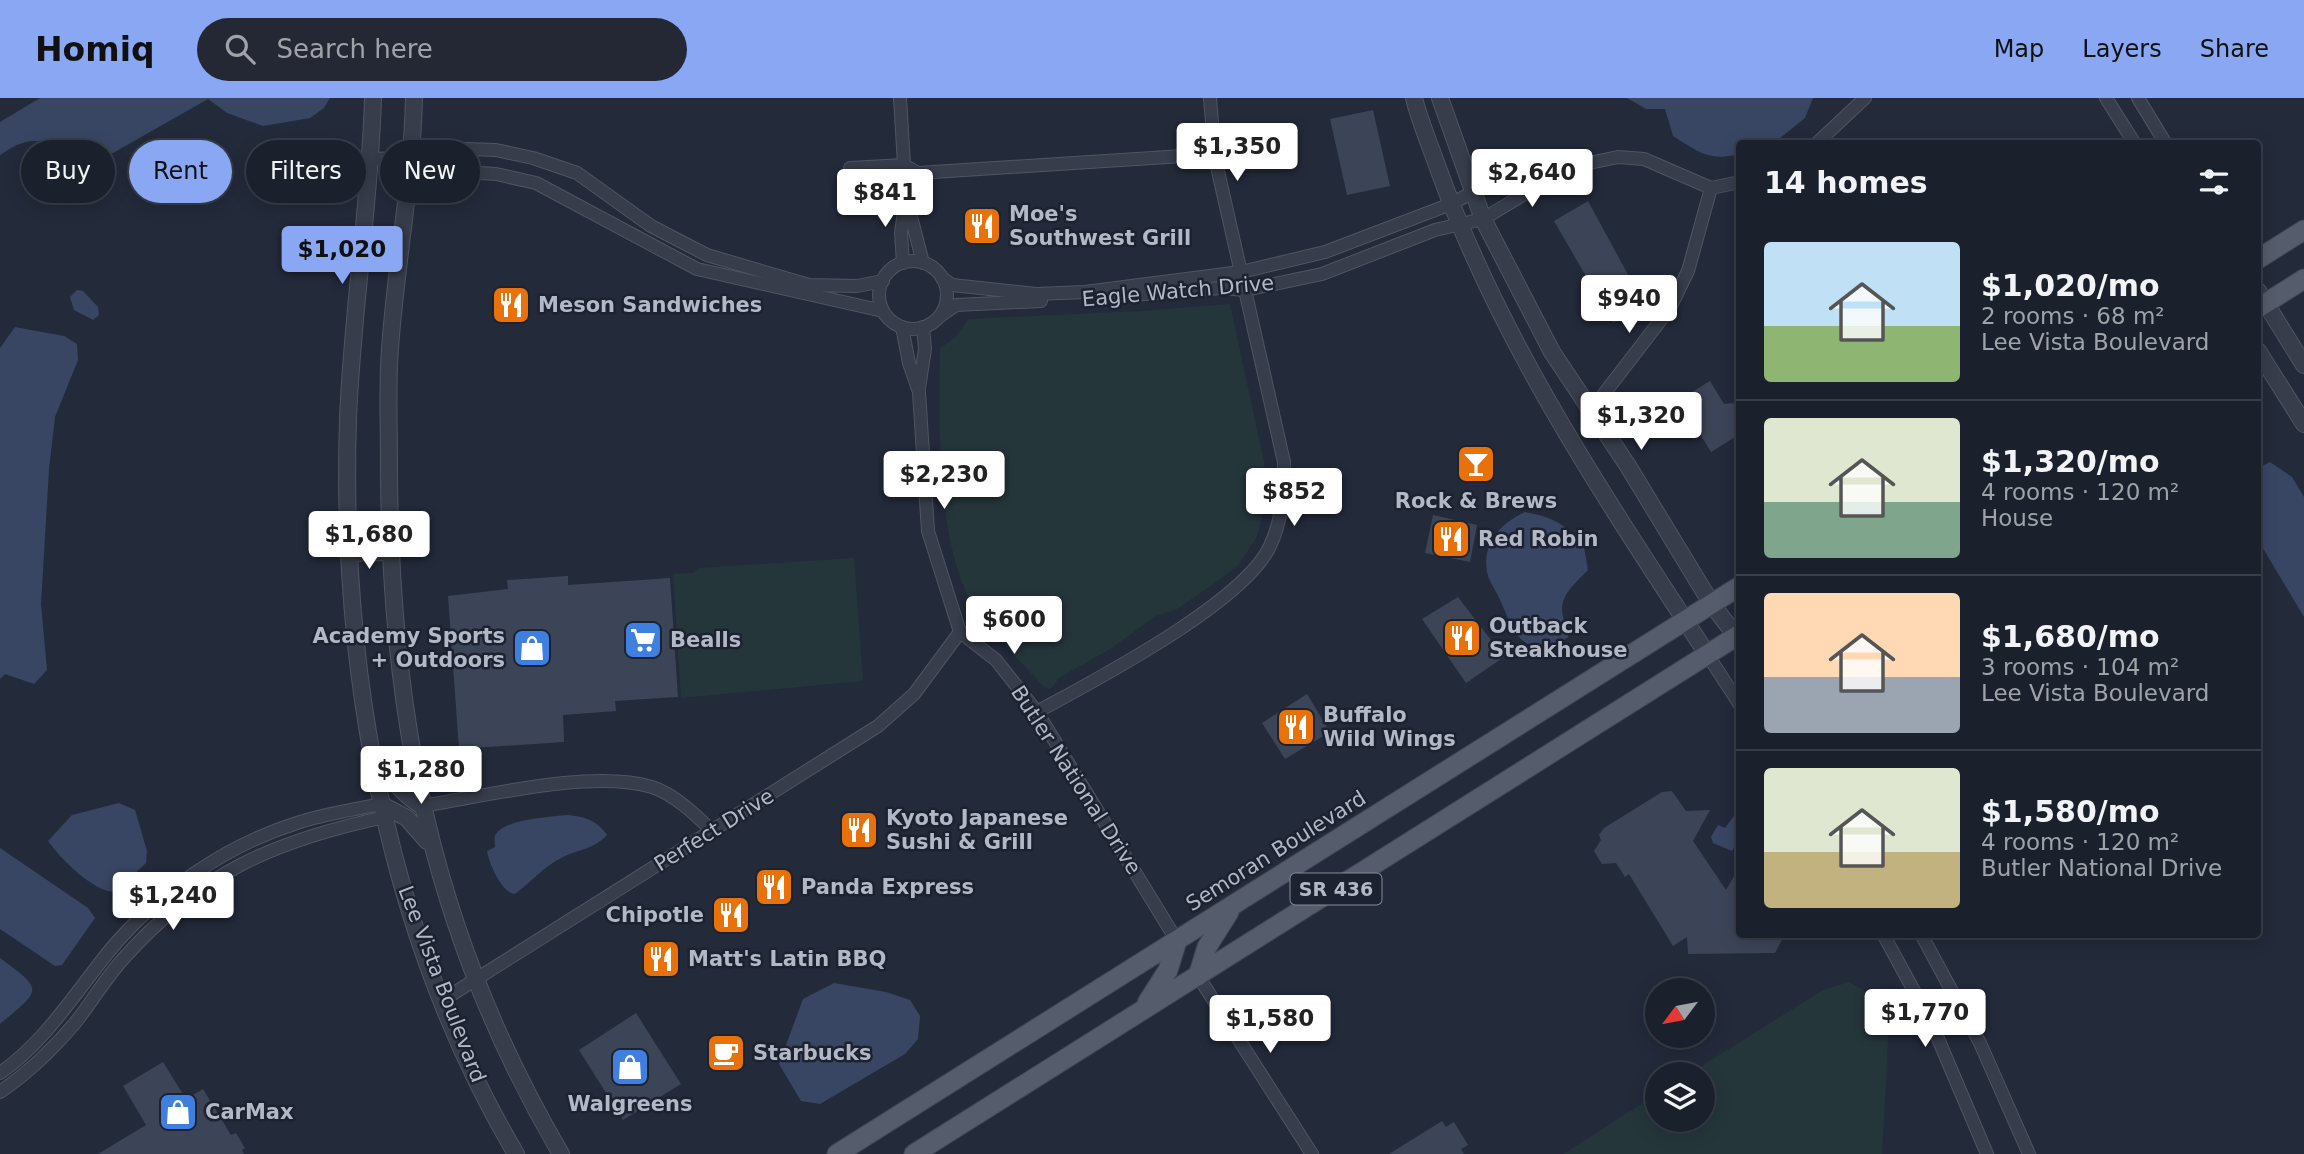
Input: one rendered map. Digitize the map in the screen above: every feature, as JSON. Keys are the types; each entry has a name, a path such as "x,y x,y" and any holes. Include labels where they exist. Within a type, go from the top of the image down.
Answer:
{"main road":[{"path":"2261,257 2304,230"},
{"path":"2261,300 2304,279"},
{"name":"Semoran Boulevard","path":"837,1154 1736,588"},
{"name":"SR 436","path":"914,1154 1736,638"},
{"path":"1198,976 1212,937 1233,905"},
{"path":"1140,1012 1168,970 1177,940"}],"street":[{"name":"Lee Vista Boulevard","path":"373,98 372,159 348,417 348,555 357,671 382,811 414,922 443,1000 494,1117 516,1154"},
{"name":"Lee Vista Boulevard","path":"414,98 417,140"},
{"path":"900,98 906,197 923,262 903,263 895,267 883,281 880,290 883,310 888,317 902,327 923,327 925,349 919,392 928,531 960,632"},
{"path":"1037,712 1091,682 1216,604 1251,574 1270,547 1282,510 1284,462 1230,232 1214,153 1210,98"},
{"path":"1414,98 1459,226 1500,315 1536,382 1736,699"},
{"path":"1440,98 1483,219 1552,352 1628,466 1711,603 1736,634"},
{"path":"1820,140 1865,98"},
{"path":"2106,98 2132,140"},
{"path":"2138,98 2163,140"},
{"path":"480,149 533,158 576,173 651,226 707,255 809,285 857,286 883,281"},
{"path":"850,169 904,165 919,173 1214,153"},
{"name":"Eagle Watch Drive","path":"923,262 952,285 1036,294 1093,291 1241,272 1325,252 1451,204 1488,184 1618,157 1644,159 1711,188"},
{"path":"372,159 380,159"},
{"name":"Eagle Watch Drive","path":"923,327 956,305 1085,299 1221,288 1245,290 1322,274 1435,230 1483,219 1564,170"},
{"path":"480,173 536,183 697,269 883,310"},
{"path":"1590,412 1670,308 1688,271 1711,188 1736,184"},
{"path":"903,263 901,233 906,197"},
{"name":"Lee Vista Boulevard","path":"411,203 390,349 389,554 398,666 407,732 431,846 474,980 537,1112 561,1154"},
{"path":"940,316 947,297 942,278"},
{"path":"2261,302 2304,365"},
{"path":"902,327 909,363 919,392"},
{"path":"2261,356 2304,425"},
{"path":"348,555 389,554"},
{"name":"Butler National Drive","path":"960,632 996,660 1037,712 1177,940"},
{"name":"Perfect Drive","path":"443,1000 878,726 914,694 960,632"},
{"path":"369,741 390,778 408,797 422,806 555,786 619,780 654,788 693,812 712,831"},
{"path":"0,1073 12,1065 58,1018 112,948 150,907 204,866 298,822 382,811 407,818 431,846"},
{"path":"0,1091 20,1079 66,1032 121,961 159,922 206,884 287,842 382,811"},
{"path":"1885,938 1935,1032 1987,1154"},
{"path":"1923,938 1980,1043 2029,1154"},
{"path":"1198,976 1312,1154"}],"shaded area":[{"path":"1230,304 1264,462 1265,504 1257,537 1238,565 1218,581 1177,609 1156,616 1110,649 1059,678 1051,689 1044,687 979,615 965,589 954,558 947,523 940,449 940,348 955,338 968,319"},
{"path":"854,558 863,681 681,698 673,574 694,573 698,568"},
{"path":"1849,982 1890,1005 1882,1154 1563,1154 1645,1102 1645,1132 1715,1132 1715,1062 1708,1062 1823,990"}],"water":[{"path":"40,98 330,98 324,108 310,118 263,126 227,113 208,99 136,140 129,140 129,144 115,152 115,140 21,140 21,144 0,155 0,122"},
{"path":"1627,98 1813,98 1805,118 1778,140 1736,140 1736,155 1719,157 1704,154 1673,136 1665,109 1646,109"},
{"path":"77,290 83,291 98,307 99,315 93,320 74,310 70,297"},
{"path":"15,327 64,336 77,344 78,360 55,417 49,469 41,604 47,670 34,684 5,674 0,679 0,348"},
{"path":"2270,462 2292,477 2304,497 2304,617 2261,545 2261,466"},
{"path":"1525,512 1559,523 1584,547 1588,570 1568,592 1563,604 1562,612 1568,637 1552,649 1531,645 1518,636 1487,572 1487,552 1495,535 1508,522"},
{"path":"119,803 135,810 147,851 146,863 115,892 106,891 87,880 60,856 48,841 72,815"},
{"path":"1736,813 1736,844 1732,851 1713,843 1711,837 1718,825 1725,828"},
{"path":"566,815 589,820 607,835 591,846 556,861 515,894 505,889 493,870 487,851 495,847 495,836 499,830 517,822"},
{"path":"0,848 88,908 95,918 62,965 55,966 0,929"},
{"path":"0,958 25,977 32,990 24,1004 0,1024"},
{"path":"834,983 886,992 910,1000 920,1016 918,1039 905,1054 820,1104 801,1101 779,1064 803,999"}],"building":[{"path":"1373,110 1390,186 1347,195 1330,119"},
{"path":"1588,201 1644,304 1613,323 1554,221"},
{"path":"1710,381 1724,404 1733,403 1736,407 1736,436 1711,452 1679,400"},
{"name":"Red Robin","path":"1433,515 1477,525 1470,562 1425,553"},
{"name":"Academy Sports + Outdoors","path":"568,576 568,585 670,578 678,697 615,701 616,711 563,715 564,742 459,749 448,596 508,589 507,580"},
{"name":"Outback Steakhouse","path":"1458,597 1504,657 1466,683 1422,619"},
{"name":"Buffalo Wild Wings","path":"1307,694 1330,732 1285,759 1262,723"},
{"path":"1672,791 1686,811 1710,810 1693,841 1726,890 1736,873 1736,938 1783,938 1775,953 1688,954 1687,937 1673,946 1629,874 1625,877 1616,863 1602,864 1594,851 1604,828 1662,792"},
{"name":"Walgreens","path":"636,1013 681,1084 623,1120 579,1050"},
{"name":"CarMax","path":"163,1062 186,1099 203,1089 231,1135 236,1133 245,1148 242,1150 244,1154 98,1154 146,1125 123,1086"},
{"path":"1442,1121 1446,1127 1454,1122 1468,1145 1461,1149 1464,1154 1389,1154"}],"place":[{"name":"Moe's Southwest Grill","path":"982,226"},
{"name":"Meson Sandwiches","path":"511,305"},
{"name":"Rock & Brews","path":"1476,464"},
{"name":"Red Robin","path":"1451,539"},
{"name":"Outback Steakhouse","path":"1462,638"},
{"name":"Bealls","path":"643,640"},
{"name":"Academy Sports + Outdoors","path":"532,648"},
{"name":"Buffalo Wild Wings","path":"1296,727"},
{"name":"Kyoto Japanese Sushi & Grill","path":"859,830"},
{"name":"Panda Express","path":"774,887"},
{"name":"Chipotle","path":"731,915"},
{"name":"Matt's Latin BBQ","path":"661,959"},
{"name":"Starbucks","path":"726,1053"},
{"name":"Walgreens","path":"630,1067"},
{"name":"CarMax","path":"178,1112"}]}
